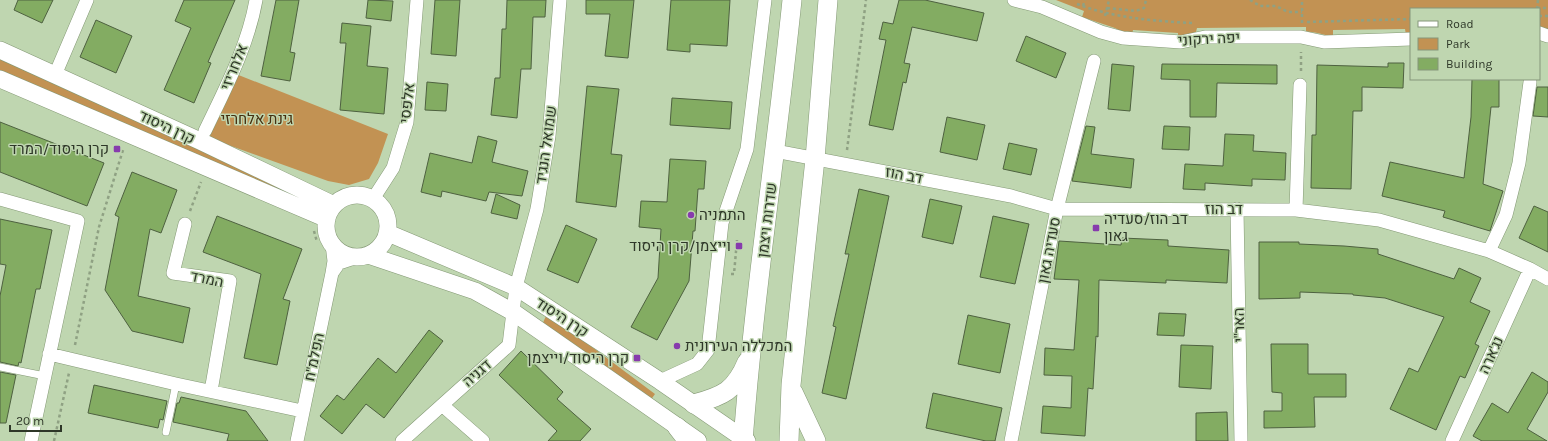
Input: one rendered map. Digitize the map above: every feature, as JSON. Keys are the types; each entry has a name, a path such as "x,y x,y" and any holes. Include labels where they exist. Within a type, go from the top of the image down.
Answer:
{"main road":[{"name":"שדרות ויצמן","path":"745,440 752,344 792,0"},
{"path":"789,441 791,385 815,159 828,0"},
{"path":"694,404 714,398 731,389 743,372 752,344"},
{"path":"791,385 816,441"}],"street":[{"path":"55,75 87,0"},
{"name":"אלחריזי","path":"205,131 227,85 253,15 256,0"},
{"name":"אלפסי","path":"373,199 393,168 406,122 417,0"},
{"name":"שמואל הנגיד","path":"516,287 537,209 549,136 560,0"},
{"path":"660,381 697,364 708,350 722,223 747,149 764,0"},
{"name":"יפה ירקוני","path":"1014,0 1042,7 1101,32 1123,38 1181,42 1205,38 1302,37 1324,42 1410,39"},
{"name":"קרן היסוד","path":"0,50 55,75 330,212"},
{"name":"סעדיה גאון","path":"1011,441 1057,209 1094,61"},
{"name":"קרן היסוד","path":"0,79 206,166 330,212"},
{"path":"1489,251 1506,215 1519,163 1530,82"},
{"path":"1296,210 1300,85"},
{"name":"דב הוז","path":"775,151 1011,196 1057,209 1296,210 1379,220 1489,251 1530,269 1548,280"},
{"path":"332,273 339,263 362,256 380,246 388,233 386,213 381,205 365,195 352,195 340,200 330,212 326,228 332,244 339,251 348,256 362,256"},
{"path":"0,199 78,221 31,441"},
{"name":"האר\"י","path":"1237,209 1242,441"},
{"name":"המרד","path":"185,224 173,273 230,281 211,391"},
{"name":"קרן היסוד","path":"388,233 516,287 660,381 745,440"},
{"name":"הפלמ\"ח","path":"297,441 302,411 332,273 334,261 332,244"},
{"name":"קרן היסוד","path":"362,256 475,291 513,312 683,434 698,441"},
{"name":"נג'ארה","path":"1452,441 1530,269"},
{"name":"דגניה","path":"402,441 509,345 516,287"},
{"path":"49,354 176,384 302,411"},
{"path":"442,405 483,441"}],"lane":[{"path":"0,367 45,376"},
{"path":"166,432 176,384"}],"path":[{"path":"845,164 866,0"},
{"path":"1084,6 1085,0"},
{"path":"1109,0 1107,8 1136,11 1144,8 1146,0"},
{"path":"1250,0 1260,6 1276,6 1288,12 1302,12"},
{"path":"1300,85 1302,0"},
{"path":"1538,0 1537,8 1548,8"},
{"path":"1073,2 1113,15 1142,20 1198,24"},
{"path":"1294,22 1410,19"},
{"path":"54,441 99,227 127,133"},
{"path":"185,224 206,166"}],"green space":[{"path":"1056,0 1548,0 1548,30 1540,27 1540,8 1410,8 1410,35 1406,35 1405,29 1333,30 1333,36 1306,32 1306,27 1197,28 1196,32 1178,38 1178,33 1133,30 1132,35 1126,34 1115,28 1082,17 1084,11"},
{"path":"0,54 325,204 322,211 0,75"},
{"name":"גינת אלחרזי","path":"236,74 388,134 378,163 369,179 349,185 328,181 209,138"},
{"path":"546,316 568,329 655,394 650,401 542,325"}],"building":[{"path":"18,0 53,0 42,23 14,10"},
{"path":"184,0 235,0 208,62 211,63 194,103 164,90 191,28 175,21"},
{"path":"276,0 299,0 290,52 295,53 290,81 261,76"},
{"path":"368,0 393,1 391,21 366,18"},
{"path":"435,0 460,0 456,56 431,54"},
{"path":"507,0 546,0 545,17 533,17 531,69 521,69 517,118 491,115 495,78 500,78 502,29 506,29"},
{"path":"586,0 634,0 628,58 605,56 610,14 586,14"},
{"path":"671,0 730,0 727,46 690,44 690,52 667,50"},
{"path":"899,0 925,0 984,13 977,41 912,27 904,63 910,64 906,83 903,82 893,130 869,125 886,40 879,39 883,22 893,24"},
{"path":"96,20 132,36 116,73 80,57"},
{"path":"342,23 371,26 367,66 388,68 384,114 340,110 346,43 340,43"},
{"path":"1026,36 1066,53 1056,78 1016,61"},
{"path":"1388,63 1404,63 1403,88 1362,87 1362,111 1353,111 1351,189 1311,188 1312,135 1316,135 1317,65 1388,67"},
{"path":"1112,64 1134,66 1130,111 1108,109"},
{"path":"1162,64 1277,65 1277,84 1217,83 1216,117 1190,117 1190,80 1161,79"},
{"path":"1472,80 1499,80 1499,107 1491,107 1483,184 1503,191 1490,231 1443,217 1445,211 1382,196 1390,162 1464,178 1471,117"},
{"path":"427,82 448,84 446,111 425,110"},
{"path":"587,86 619,89 611,154 622,155 616,207 576,202"},
{"path":"1537,87 1548,87 1548,117 1533,116"},
{"path":"672,98 732,102 730,129 670,125"},
{"path":"947,117 985,125 977,160 940,152"},
{"path":"0,122 104,163 87,206 0,172"},
{"path":"1086,126 1095,127 1091,154 1134,159 1131,188 1072,181"},
{"path":"1164,126 1190,127 1189,150 1162,149"},
{"path":"1225,134 1254,135 1253,151 1286,153 1285,180 1252,179 1252,186 1205,183 1205,190 1183,189 1185,164 1223,166"},
{"path":"478,136 497,141 492,162 528,171 522,196 489,192 486,201 442,191 441,197 421,192 430,153 472,163"},
{"path":"1009,143 1037,149 1031,175 1003,169"},
{"path":"670,159 706,161 704,189 698,189 689,281 657,340 631,327 658,278 661,229 639,227 641,201 667,202"},
{"path":"132,172 177,190 161,233 150,229 138,296 190,308 183,343 132,331 105,290 119,217 115,215"},
{"path":"859,189 889,196 846,399 822,393 836,327 833,326 849,254 845,254"},
{"path":"496,194 520,205 517,219 491,213"},
{"path":"930,199 962,206 953,244 922,237"},
{"path":"1534,206 1548,212 1548,252 1519,238"},
{"path":"217,216 302,249 283,299 290,301 277,365 244,358 261,274 203,252"},
{"path":"993,216 1029,224 1015,284 980,277"},
{"path":"0,219 52,230 40,289 36,289 21,363 19,362 18,366 0,362 0,296 6,265 0,264"},
{"path":"566,225 597,239 578,283 547,270"},
{"path":"1122,238 1168,240 1168,246 1229,250 1227,283 1166,280 1166,283 1099,280 1098,337 1096,336 1093,389 1088,388 1085,436 1041,433 1043,406 1071,408 1072,376 1044,375 1045,348 1074,350 1079,280 1054,279 1059,241 1121,245"},
{"path":"1259,242 1299,242 1299,244 1378,249 1378,254 1454,279 1459,268 1481,278 1470,302 1490,311 1475,344 1479,346 1465,378 1460,376 1436,430 1390,409 1409,368 1418,372 1444,317 1385,298 1353,294 1300,292 1300,298 1259,299"},
{"path":"1159,313 1186,314 1184,336 1157,335"},
{"path":"968,315 1010,324 1000,373 958,364"},
{"path":"429,330 443,341 384,418 366,404 342,434 320,416 337,395 344,400 378,358 396,373"},
{"path":"1271,344 1308,344 1308,374 1346,374 1346,397 1314,397 1315,427 1264,428 1264,411 1282,411 1282,393 1272,392"},
{"path":"1181,345 1213,346 1211,389 1179,387"},
{"path":"521,351 563,392 557,399 591,429 580,441 548,441 557,431 499,375"},
{"path":"0,372 16,375 6,423 0,423"},
{"path":"1532,372 1548,382 1548,392 1527,429 1547,441 1482,441 1473,436 1492,403 1508,413"},
{"path":"94,385 167,401 163,420 160,419 158,428 88,413"},
{"path":"933,393 1002,408 995,441 986,441 926,428"},
{"path":"181,397 246,411 268,441 227,441 229,434 173,422 177,403 179,403"},
{"path":"1227,412 1228,441 1196,441 1196,413"}],"place":[{"name":"קרן היסוד/המרד","path":"117,149"},
{"name":"התמניה","path":"691,215"},
{"name":"דב הוז/סעדיה גאון","path":"1096,228"},
{"name":"וייצמן/קרן היסוד","path":"739,246"},
{"name":"המכללה העירונית","path":"677,346"},
{"name":"קרן היסוד/וייצמן","path":"637,358"}]}
